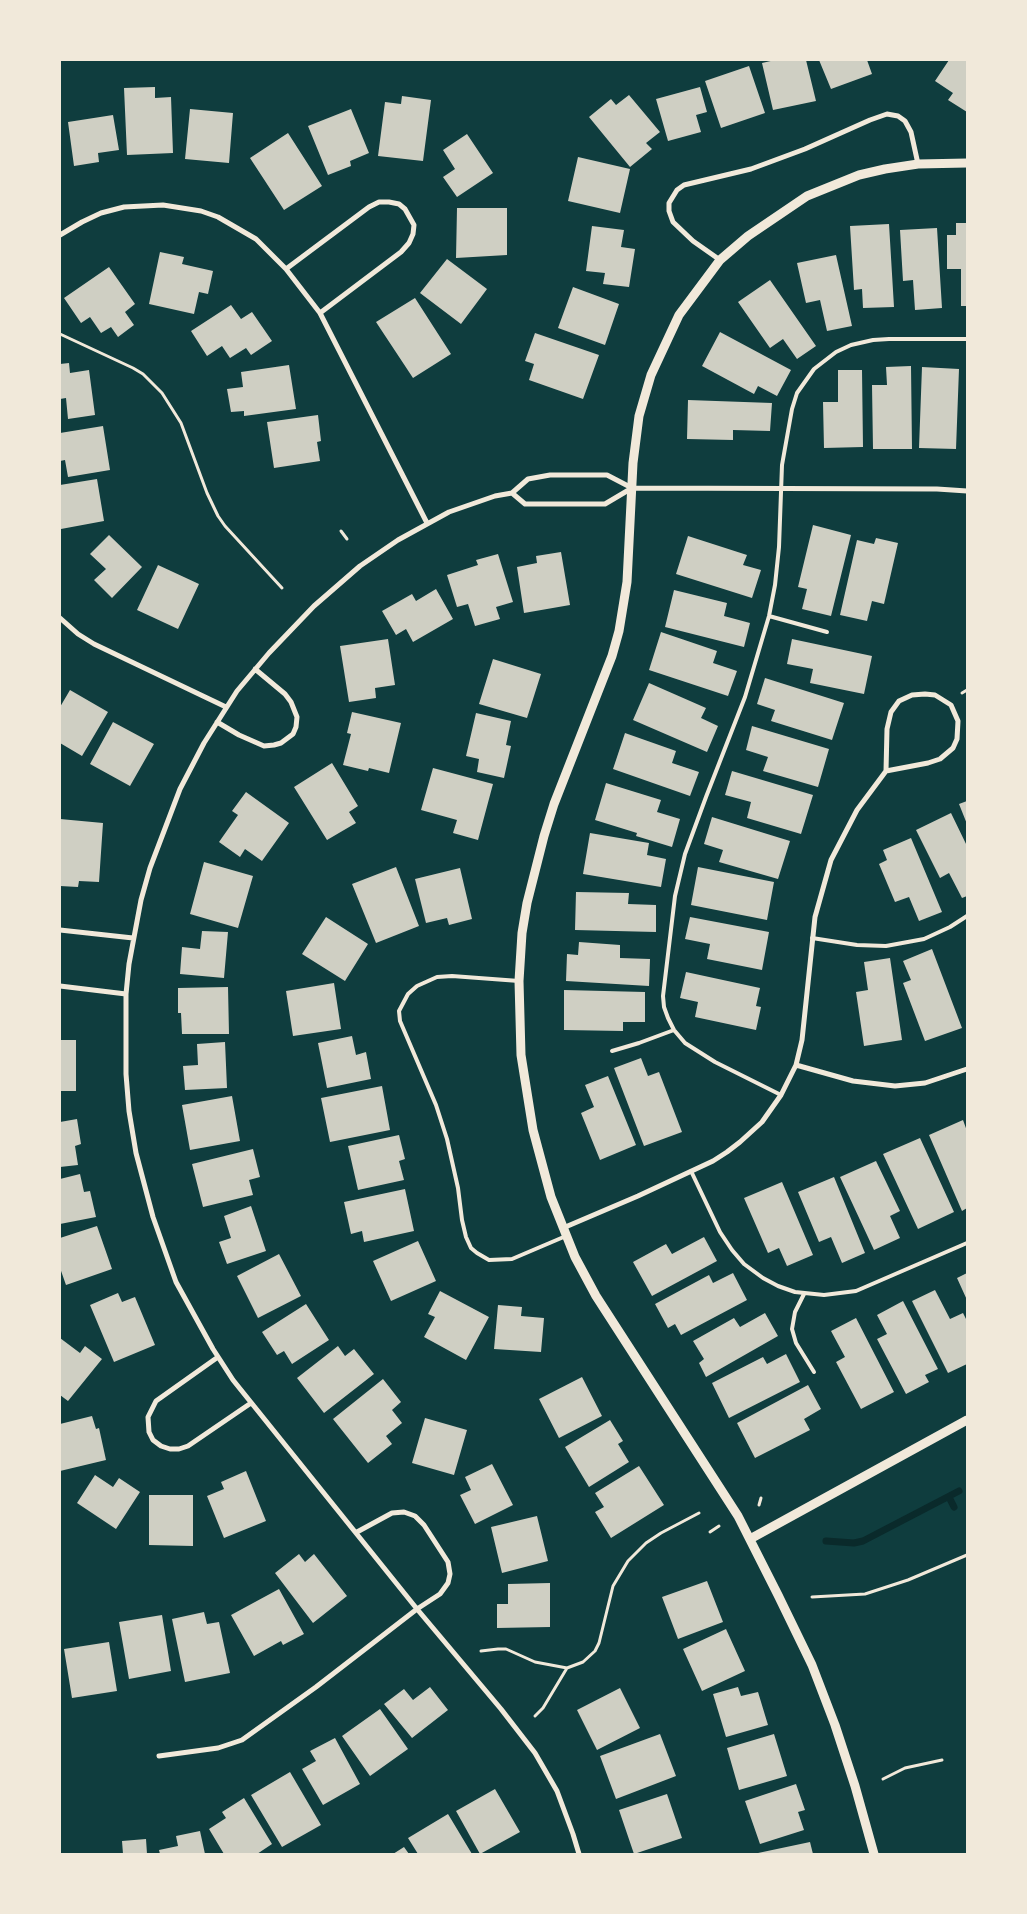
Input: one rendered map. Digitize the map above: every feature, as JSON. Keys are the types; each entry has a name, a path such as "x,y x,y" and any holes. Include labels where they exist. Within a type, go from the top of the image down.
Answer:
{"street":[{"path":"720,260 693,241 673,222 669,211 669,203 677,190 684,185 751,169 805,150 887,114 898,116 905,121 911,132 918,164"},
{"path":"874,1854 856,1786 824,1695 798,1634 750,1539 713,1477 596,1296 565,1232 544,1174 529,1111 521,1055 519,981 522,933 527,903 544,836 554,804 612,656 619,630 627,582 635,439 639,416 651,375 679,316 720,260 748,236 807,196 859,175 918,164 967,163"},
{"path":"286,268 378,202 399,204 405,209 414,225 409,243 320,314"},
{"path":"61,231 102,213 124,207 162,205 184,207 218,217 256,239 286,268 320,314 427,523"},
{"path":"579,1854 574,1834 557,1792 535,1753 251,1403 218,1357 176,1282 165,1254 144,1185 129,1111 126,1074 126,994 133,938 150,868 168,816 193,764 226,707 255,669 288,632 337,585 378,553 427,523 475,502 512,493 528,479 550,475 607,475 632,488 928,489 967,491"},
{"path":"512,493 526,504 605,504 632,488"},
{"path":"60,618 78,634 94,644 226,707"},
{"path":"217,722 239,735 264,746 274,746 282,743 293,734 297,717 292,702 255,669"},
{"path":"565,1232 713,1161 740,1142 762,1122 782,1096 796,1065 802,1040 812,938 818,900 831,860 856,810 886,770 887,729 891,712 899,701 912,695 935,695 951,705 958,721 958,731 953,748 940,759 928,764 886,770"},
{"path":"60,930 133,938"},
{"path":"60,986 126,994"},
{"path":"796,1065 853,1081 895,1086 931,1082 967,1069"},
{"path":"218,1357 156,1401 148,1417 148,1432 161,1446 179,1449 188,1446 251,1403"},
{"path":"750,1539 967,1420"},
{"path":"159,1756 218,1748 242,1740 316,1687 417,1609 440,1594 448,1583 450,1574 448,1562 415,1516 404,1512 392,1513 357,1532"}],"lane":[{"path":"782,1096 694,1050 685,1043 674,1030 664,1007 663,996 678,881 692,833 752,678 769,616 777,562 782,465 794,401 802,384 821,362 851,345 873,340 967,339"},
{"path":"769,616 827,632"},
{"path":"812,938 857,945 886,946 924,939 950,927 967,916"},
{"path":"519,981 452,976 437,977 417,986 408,994 399,1011 400,1021 436,1105 447,1139 458,1188 464,1228 471,1248 477,1254 489,1260 512,1259 565,1232"},
{"path":"612,1051 674,1030"},
{"path":"691,1172 720,1232 738,1258 771,1282 787,1290 804,1294 834,1295 856,1290 967,1243"},
{"path":"804,1294 795,1312 792,1329 796,1343 814,1372"}],"path":[{"path":"60,334 133,368 143,374 162,393 181,423 207,493 218,516 282,588"},
{"path":"341,531 347,539"},
{"path":"962,693 967,690"},
{"path":"759,1505 760,1498"},
{"path":"482,1652 498,1649 506,1650 535,1662 567,1668 582,1662 595,1651 599,1643 613,1586 635,1553 661,1533 699,1513"},
{"path":"710,1532 719,1526"},
{"path":"812,1597 865,1594 908,1580 967,1555"},
{"path":"535,1716 543,1708 567,1668"},
{"path":"883,1779 905,1768 942,1760"}],"building":[{"path":"775,60 806,60 816,101 773,110 762,63"},
{"path":"819,60 867,60 872,74 831,89"},
{"path":"949,60 967,60 967,112 948,100 953,93 935,81"},
{"path":"749,66 765,113 721,128 705,81"},
{"path":"155,87 155,98 171,97 173,153 127,155 124,88"},
{"path":"700,87 707,112 696,115 701,132 668,141 656,99"},
{"path":"629,95 660,132 646,143 652,149 630,167 589,117 611,99 616,105"},
{"path":"402,96 431,100 423,161 378,156 385,102 401,104"},
{"path":"190,109 233,113 229,163 185,159"},
{"path":"351,109 369,153 350,161 351,166 328,175 308,126"},
{"path":"113,115 119,150 98,153 99,162 74,166 68,122"},
{"path":"288,133 322,186 284,210 250,158"},
{"path":"467,134 493,173 457,197 443,177 455,169 443,150"},
{"path":"578,157 630,169 620,213 568,201"},
{"path":"457,208 507,208 507,255 456,258"},
{"path":"956,223 967,223 967,306 961,306 961,269 947,269 947,235 956,235"},
{"path":"889,224 894,307 863,308 862,289 854,290 850,226"},
{"path":"592,226 624,230 621,247 635,249 629,287 603,284 605,273 586,271"},
{"path":"937,228 942,308 915,310 913,280 903,281 900,230"},
{"path":"160,252 184,257 182,264 213,271 208,294 199,292 194,314 149,304"},
{"path":"836,255 852,326 827,331 820,300 806,303 797,263"},
{"path":"447,259 487,289 461,324 420,293"},
{"path":"109,267 135,304 125,312 134,325 118,337 111,327 101,333 90,317 81,323 64,298"},
{"path":"770,280 816,346 797,359 783,339 770,348 738,302"},
{"path":"573,287 619,304 605,345 558,328"},
{"path":"415,298 451,354 413,378 376,322"},
{"path":"231,305 241,319 252,312 272,341 251,355 246,348 230,358 222,346 207,356 191,331"},
{"path":"720,332 791,370 777,396 758,386 754,394 702,366"},
{"path":"535,333 599,355 583,399 529,380 534,364 525,361"},
{"path":"69,363 70,373 89,370 95,415 68,419 66,398 60,399 60,364"},
{"path":"289,365 296,409 244,416 244,411 231,412 227,389 243,387 241,372"},
{"path":"911,366 912,449 873,449 872,385 887,385 886,367"},
{"path":"922,367 959,369 956,449 919,448"},
{"path":"838,370 862,370 863,447 824,448 823,402 838,402"},
{"path":"688,400 772,403 770,431 733,430 733,440 687,439"},
{"path":"318,415 321,441 317,442 320,461 274,468 267,422"},
{"path":"103,426 110,470 68,477 65,460 60,461 60,433"},
{"path":"97,479 104,521 61,529 60,485"},
{"path":"813,525 851,535 831,616 802,609 807,589 798,587"},
{"path":"109,535 142,567 112,598 94,580 106,569 90,554"},
{"path":"688,536 747,555 743,565 761,570 752,598 676,574"},
{"path":"876,538 898,543 884,604 872,601 867,621 840,615 857,540 874,544"},
{"path":"561,552 570,605 524,613 517,567 537,563 536,556"},
{"path":"498,554 513,602 496,607 500,619 475,626 468,604 457,607 447,575 478,565 476,560"},
{"path":"158,565 199,584 178,629 137,610"},
{"path":"436,589 453,619 413,642 406,629 396,635 382,611 412,594 416,601"},
{"path":"674,590 727,603 724,616 750,623 744,647 665,627"},
{"path":"661,632 717,651 713,663 737,671 728,696 649,670"},
{"path":"388,639 395,685 375,688 376,698 349,702 340,646"},
{"path":"792,639 872,656 864,694 810,683 813,669 787,664"},
{"path":"493,659 541,674 527,718 479,704"},
{"path":"765,678 844,703 832,740 771,721 775,710 757,704"},
{"path":"649,683 706,708 701,718 718,726 707,752 633,720"},
{"path":"70,690 108,712 82,756 60,743 60,707"},
{"path":"352,712 401,723 389,773 369,768 368,771 343,765 351,734 347,733"},
{"path":"476,713 511,721 506,745 511,746 504,778 477,772 479,759 466,756"},
{"path":"113,722 154,744 130,786 90,764"},
{"path":"752,726 829,749 818,787 763,771 768,757 746,750"},
{"path":"625,733 676,751 672,763 699,772 690,796 613,769"},
{"path":"332,763 358,806 349,812 356,823 327,840 294,787"},
{"path":"433,768 493,784 478,840 453,833 457,820 421,810"},
{"path":"732,771 813,795 801,834 747,818 751,802 725,795"},
{"path":"606,783 661,800 657,812 680,819 672,847 636,836 637,833 595,820"},
{"path":"246,792 289,823 262,861 245,849 240,857 219,842 238,815 232,811"},
{"path":"967,801 967,824 959,804"},
{"path":"951,813 967,846 967,896 962,898 949,873 940,878 916,830"},
{"path":"712,817 790,841 778,879 719,862 723,850 704,844"},
{"path":"60,819 103,823 99,882 79,881 78,887 60,886"},
{"path":"590,833 649,843 647,855 666,859 661,887 583,874"},
{"path":"911,838 942,912 919,921 909,897 895,902 879,864 887,860 883,850"},
{"path":"204,862 253,876 238,928 190,914"},
{"path":"396,867 419,926 376,943 352,884"},
{"path":"698,867 774,882 767,920 691,905"},
{"path":"460,868 472,919 449,925 447,918 426,923 415,879"},
{"path":"576,892 629,893 628,904 656,905 656,932 575,930"},
{"path":"326,917 368,944 345,981 302,954"},
{"path":"690,917 769,932 762,970 707,959 710,944 685,939"},
{"path":"202,931 228,932 224,978 180,974 182,947 200,949"},
{"path":"579,942 620,945 620,958 650,959 649,986 566,981 567,954 578,955"},
{"path":"932,949 962,1028 925,1041 903,983 911,980 903,961"},
{"path":"890,958 902,1040 864,1046 856,992 868,990 864,962"},
{"path":"686,972 760,988 756,1006 761,1007 756,1030 695,1017 698,1002 680,998"},
{"path":"334,983 341,1029 293,1036 286,991"},
{"path":"228,987 229,1034 182,1034 181,1013 178,1013 178,988"},
{"path":"564,990 645,992 645,1022 623,1022 623,1031 564,1030"},
{"path":"352,1036 356,1055 366,1052 371,1079 327,1088 318,1043"},
{"path":"60,1040 76,1040 76,1091 60,1091"},
{"path":"225,1042 227,1088 185,1090 183,1066 198,1065 197,1044"},
{"path":"641,1058 648,1076 659,1072 682,1132 644,1146 614,1068"},
{"path":"608,1076 636,1145 600,1160 581,1113 594,1107 585,1085"},
{"path":"382,1086 390,1130 330,1142 321,1098"},
{"path":"232,1096 240,1141 190,1150 182,1105"},
{"path":"77,1119 81,1144 75,1146 78,1165 60,1167 60,1122"},
{"path":"963,1120 967,1131 967,1208 962,1211 929,1135"},
{"path":"399,1135 405,1159 399,1161 404,1180 358,1190 348,1146"},
{"path":"920,1138 954,1212 918,1229 883,1154"},
{"path":"253,1149 260,1177 249,1180 253,1195 203,1207 192,1164"},
{"path":"876,1161 900,1211 890,1216 900,1238 874,1250 840,1177"},
{"path":"80,1174 84,1192 90,1191 96,1217 60,1224 60,1179"},
{"path":"834,1177 865,1253 842,1263 831,1237 819,1242 798,1192"},
{"path":"782,1182 813,1255 787,1266 779,1248 768,1253 744,1198"},
{"path":"405,1189 414,1231 364,1242 362,1231 351,1234 344,1202"},
{"path":"251,1206 266,1251 227,1264 219,1242 231,1238 224,1216"},
{"path":"97,1226 112,1269 66,1285 60,1268 60,1238"},
{"path":"704,1237 717,1261 652,1296 633,1262 666,1244 672,1254"},
{"path":"418,1241 436,1281 391,1301 373,1261"},
{"path":"279,1254 301,1296 258,1318 237,1276"},
{"path":"733,1273 747,1300 681,1335 675,1324 668,1328 655,1304 709,1275 713,1283"},
{"path":"967,1273 967,1300 957,1278"},
{"path":"935,1290 950,1319 963,1313 967,1321 967,1364 948,1373 912,1301"},
{"path":"440,1291 489,1317 466,1360 424,1337 435,1317 428,1314"},
{"path":"118,1293 122,1302 135,1297 155,1345 114,1362 90,1305"},
{"path":"903,1301 938,1369 925,1375 929,1382 906,1394 877,1339 887,1334 877,1315"},
{"path":"306,1304 329,1340 292,1364 284,1351 277,1355 262,1332"},
{"path":"498,1305 522,1307 521,1316 544,1318 541,1352 494,1349"},
{"path":"765,1313 778,1336 706,1377 699,1363 704,1359 693,1341 734,1318 740,1327"},
{"path":"856,1318 894,1392 861,1409 836,1362 845,1357 831,1331"},
{"path":"60,1338 80,1353 85,1346 102,1359 68,1401 60,1395"},
{"path":"338,1346 345,1356 354,1349 374,1374 324,1413 297,1378"},
{"path":"786,1354 800,1382 729,1418 712,1383 763,1357 767,1364"},
{"path":"582,1377 602,1416 559,1438 539,1399"},
{"path":"383,1379 401,1402 392,1410 402,1423 386,1436 392,1444 368,1463 333,1419"},
{"path":"808,1385 821,1409 804,1419 810,1430 755,1458 737,1423"},
{"path":"92,1416 96,1429 99,1428 106,1460 60,1471 60,1424"},
{"path":"425,1418 467,1430 454,1475 412,1463"},
{"path":"610,1420 623,1441 618,1444 629,1462 589,1487 565,1447"},
{"path":"492,1464 513,1505 475,1524 460,1495 471,1490 465,1477"},
{"path":"639,1466 664,1505 611,1538 595,1512 604,1507 595,1493"},
{"path":"246,1471 266,1521 224,1538 207,1496 224,1489 221,1482"},
{"path":"95,1475 113,1487 119,1478 140,1492 116,1529 77,1503"},
{"path":"149,1495 193,1495 193,1546 149,1545"},
{"path":"537,1516 548,1561 502,1573 491,1527"},
{"path":"299,1554 305,1562 314,1554 347,1596 313,1623 275,1573"},
{"path":"707,1581 723,1622 678,1639 662,1597"},
{"path":"550,1583 550,1627 497,1628 497,1604 508,1604 508,1584"},
{"path":"279,1589 304,1634 283,1645 281,1641 254,1656 231,1615"},
{"path":"204,1612 207,1624 219,1622 230,1673 185,1682 172,1619"},
{"path":"162,1615 171,1671 129,1679 119,1622"},
{"path":"726,1629 745,1671 702,1691 683,1649"},
{"path":"109,1642 117,1691 72,1698 64,1649"},
{"path":"430,1687 448,1710 412,1738 384,1704 404,1689 413,1700"},
{"path":"738,1687 741,1696 758,1692 768,1725 726,1737 713,1694"},
{"path":"620,1688 640,1728 597,1750 577,1710"},
{"path":"380,1709 408,1749 370,1776 342,1736"},
{"path":"660,1734 676,1776 616,1799 600,1756"},
{"path":"774,1734 787,1776 739,1790 727,1748"},
{"path":"335,1738 360,1784 323,1805 302,1769 316,1761 310,1751"},
{"path":"290,1772 321,1825 282,1847 251,1795"},
{"path":"796,1784 805,1810 798,1812 804,1830 760,1844 745,1801"},
{"path":"495,1789 520,1832 480,1854 456,1811"},
{"path":"667,1794 682,1838 634,1854 619,1810"},
{"path":"244,1798 272,1844 257,1854 224,1854 209,1829 226,1818 222,1812"},
{"path":"448,1814 472,1854 418,1854 408,1838"},
{"path":"200,1831 205,1854 160,1854 159,1850 178,1846 176,1836"},
{"path":"146,1839 147,1854 123,1854 122,1841"},
{"path":"810,1842 813,1854 758,1854 758,1853"},
{"path":"404,1847 409,1854 393,1854"}],"waterway":[{"path":"826,1541 854,1543 863,1541 959,1491"},
{"path":"949,1497 954,1507"}]}
